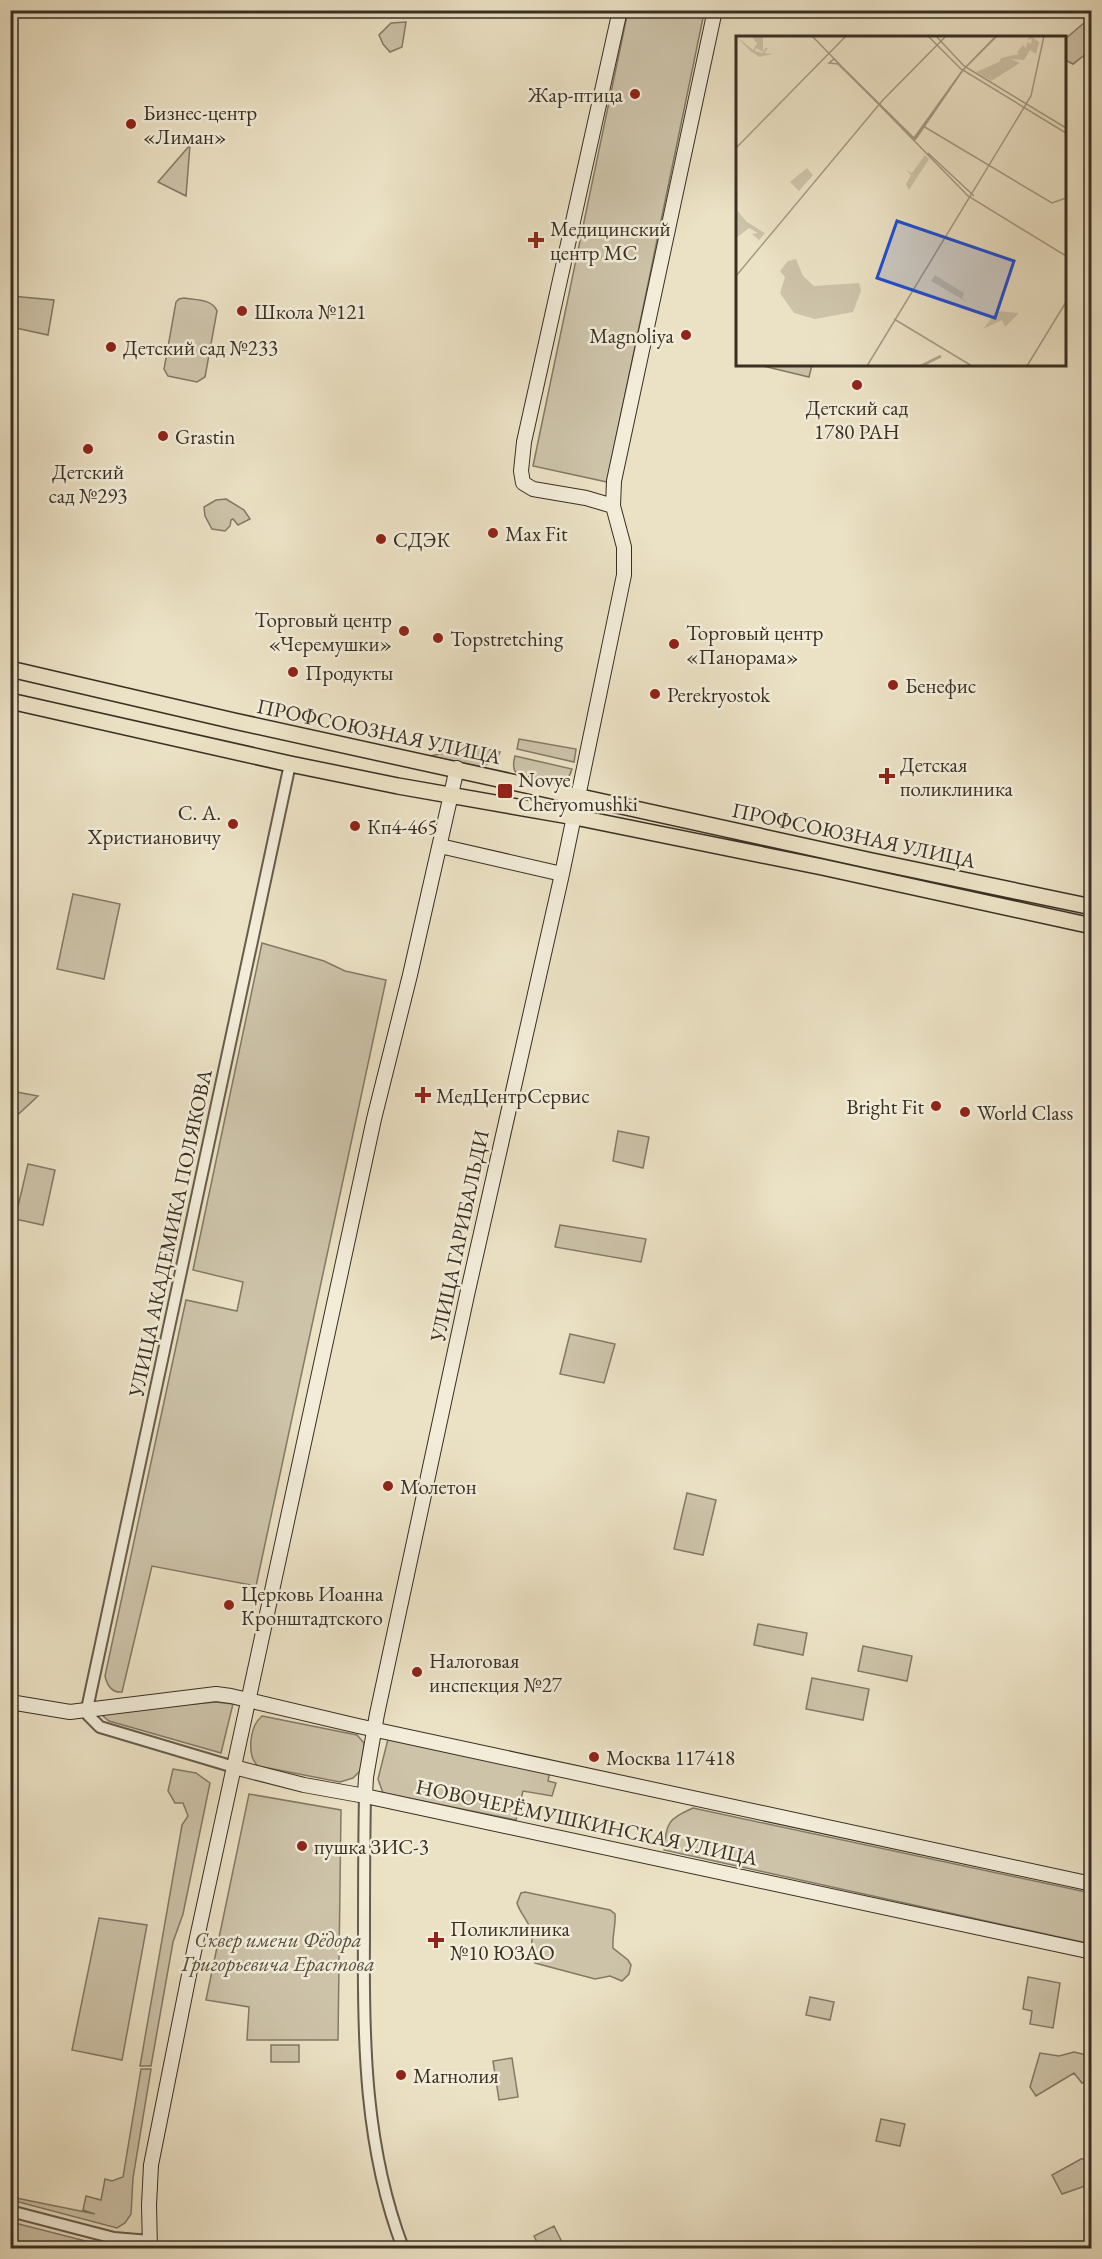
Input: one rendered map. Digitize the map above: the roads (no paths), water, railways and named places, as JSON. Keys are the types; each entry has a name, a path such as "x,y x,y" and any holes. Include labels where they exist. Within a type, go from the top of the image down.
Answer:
{"main road":[{"name":"ПРОФСОЮЗНАЯ УЛИЦА","path":"10,669 234,721 1092,907"},
{"name":"ПРОФСОЮЗНАЯ УЛИЦА","path":"10,701 290,764 451,796 575,817 822,867 1092,926"}],"street":[{"path":"613,506 586,498 533,489 523,483 521,471 527,431 620,10"},
{"name":"УЛИЦА ГАРИБАЛЬДИ","path":"365,1796 374,1728 466,1295 575,817 624,575 624,547 613,506 614,481 715,10"},
{"name":"УЛИЦА АКАДЕМИКА ПОЛЯКОВА","path":"87,1709 290,764"},
{"path":"10,2211 150,2245 149,2185 154,2144 374,1119 457,768"},
{"path":"440,846 562,874"},
{"path":"10,1702 62,1712 216,1694 1092,1884"},
{"name":"НОВОЧЕРЁМУШКИНСКАЯ УЛИЦА","path":"87,1709 87,1715 100,1727 234,1767 304,1785 365,1796 1092,1952"},
{"path":"365,1796 363,2000 371,2120 382,2180 393,2222 403,2248"}],"place":[{"name":"Жар-птица","path":"635,94"},
{"name":"Бизнес-центр «Лиман»","path":"131,124"},
{"name":"Медицинский центр МС","path":"536,240"},
{"name":"Школа №121","path":"242,311"},
{"name":"Magnoliya","path":"686,335"},
{"name":"Детский сад №233","path":"111,347"},
{"name":"Детский сад 1780 РАН","path":"857,385"},
{"name":"Grastin","path":"163,436"},
{"name":"Детский сад №293","path":"88,449"},
{"name":"Max Fit","path":"493,533"},
{"name":"СДЭК","path":"381,539"},
{"name":"Торговый центр «Черемушки»","path":"404,631"},
{"name":"Topstretching","path":"438,638"},
{"name":"Торговый центр «Панорама»","path":"674,644"},
{"name":"Продукты","path":"293,672"},
{"name":"Бенефис","path":"893,685"},
{"name":"Perekryostok","path":"655,694"},
{"name":"Детская поликлиника","path":"887,776"},
{"name":"Novye Cheryomushki","path":"505,791"},
{"name":"С. А. Христиановичу","path":"233,824"},
{"name":"Кп4-465","path":"355,826"},
{"name":"МедЦентрСервис","path":"423,1095"},
{"name":"Bright Fit","path":"936,1106"},
{"name":"World Class","path":"965,1112"},
{"name":"Молетон","path":"388,1486"},
{"name":"Церковь Иоанна Кронштадтского","path":"229,1605"},
{"name":"Налоговая инспекция №27","path":"417,1672"},
{"name":"Москва 117418","path":"594,1757"},
{"name":"пушка ЗИС-3","path":"302,1846"},
{"name":"Поликлиника №10 ЮЗАО","path":"436,1940"},
{"name":"Магнолия","path":"401,2075"}],"park label":[{"name":"Сквер имени Фёдора Григорьевича Ерастова","path":"278,1951"}]}
